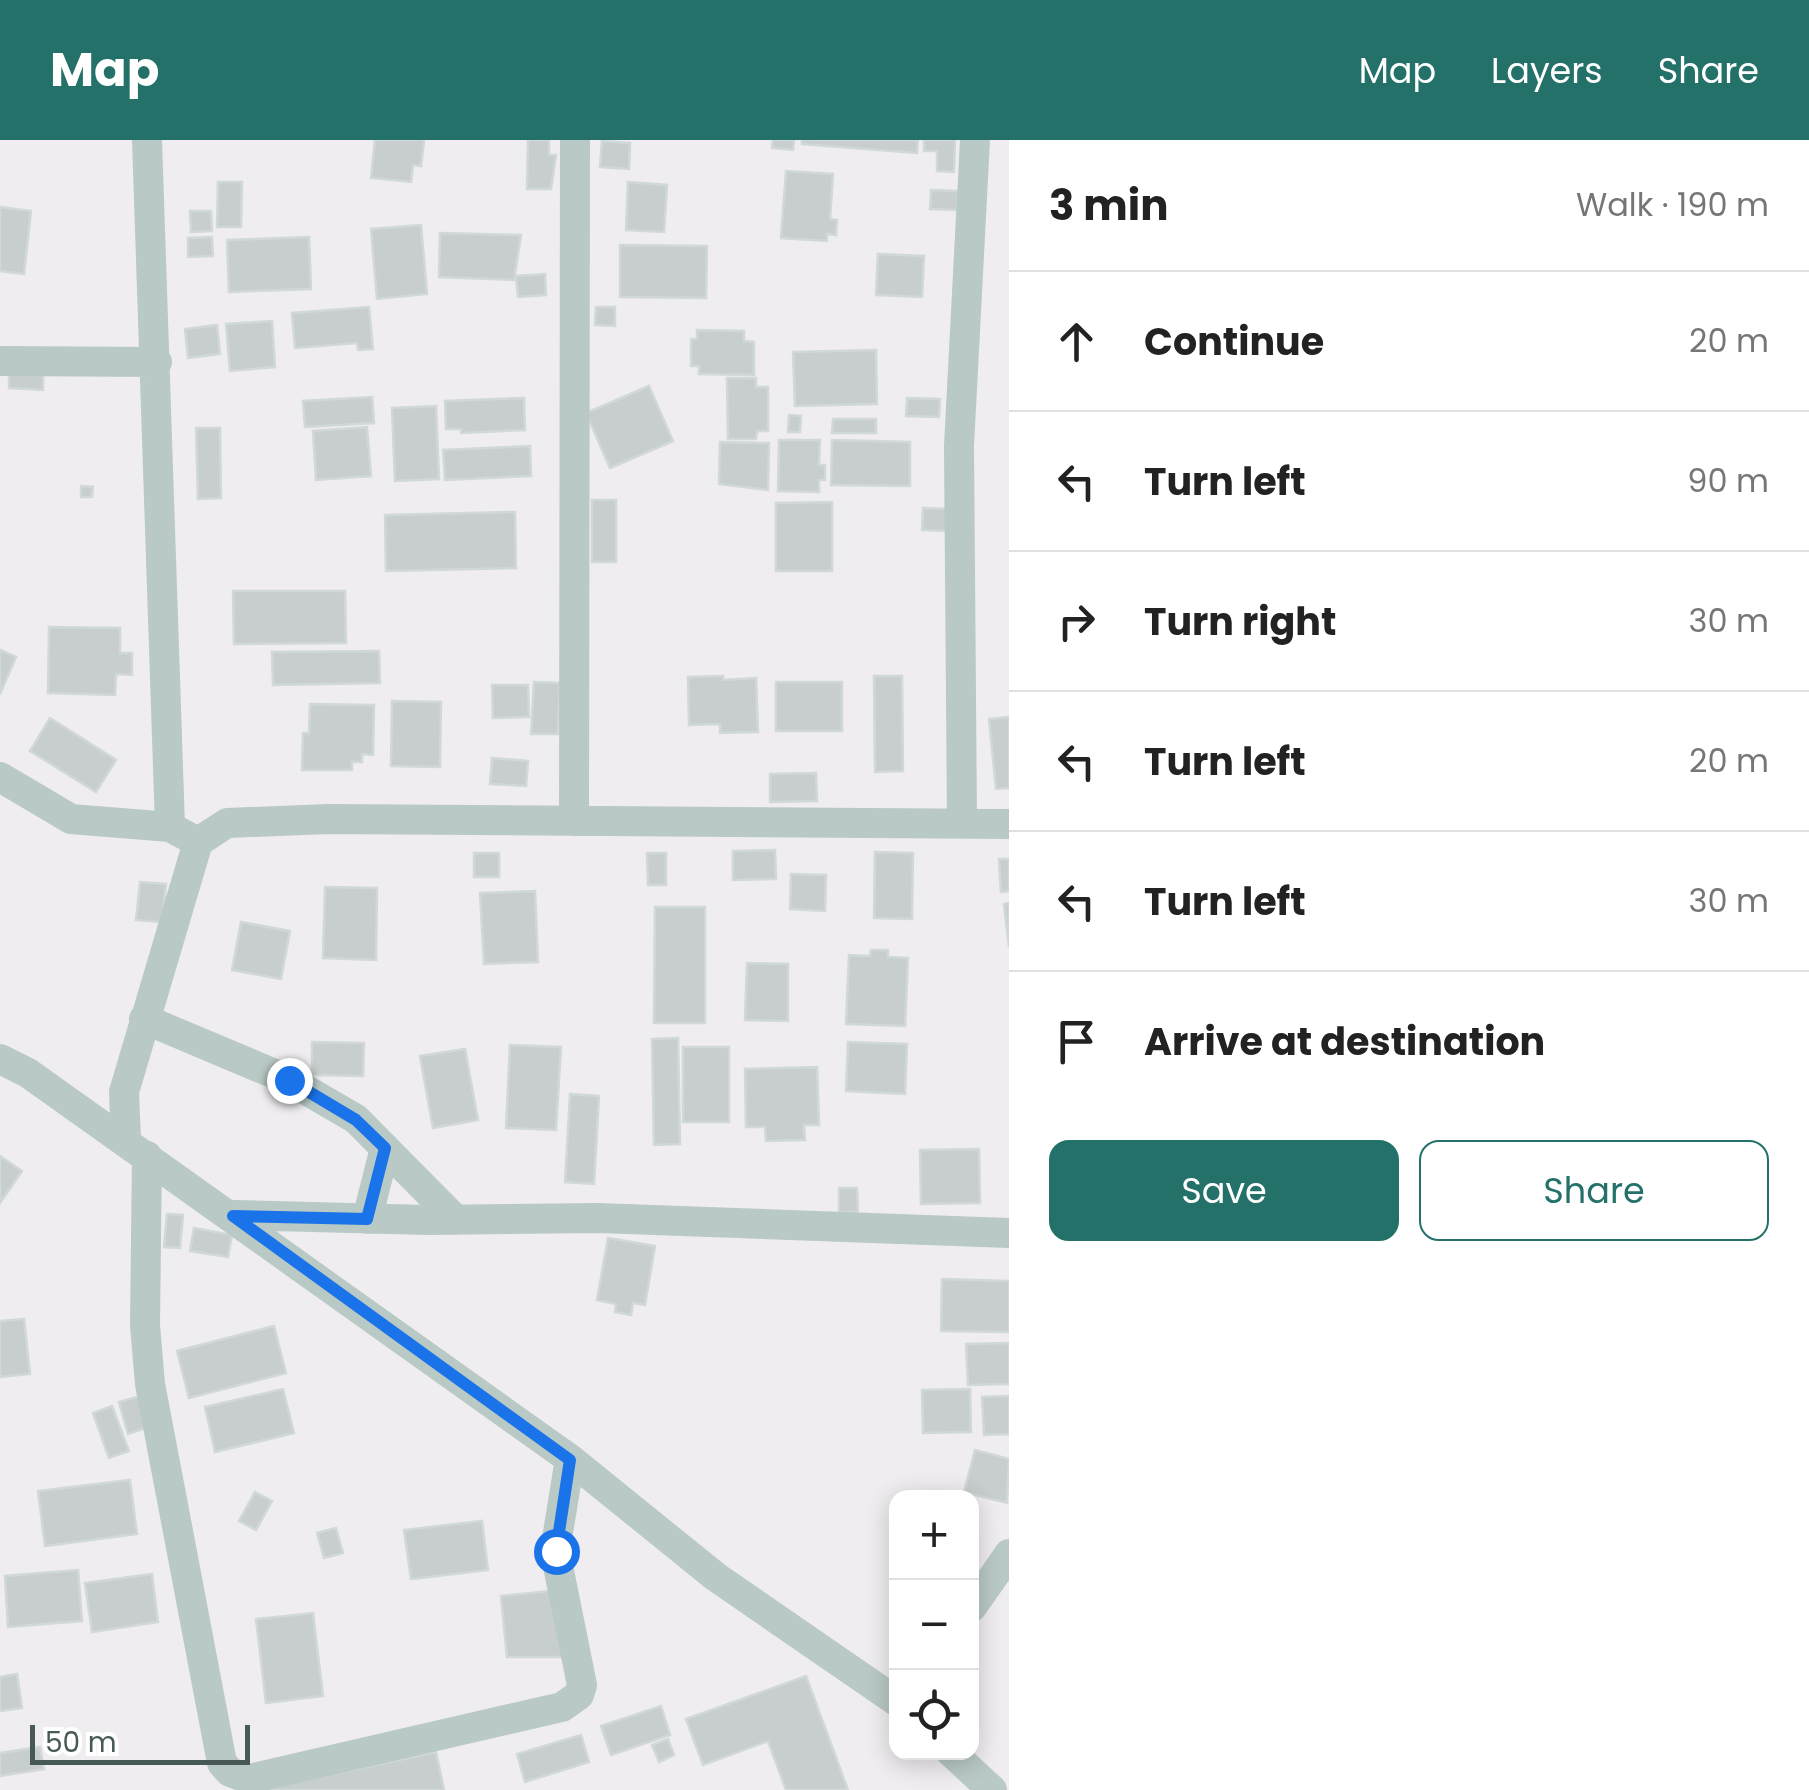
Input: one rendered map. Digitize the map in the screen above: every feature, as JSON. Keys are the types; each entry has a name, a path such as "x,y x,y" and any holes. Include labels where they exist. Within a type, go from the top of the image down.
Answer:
{"street":[{"path":"147,140 170,827"},
{"path":"574,821 575,140"},
{"path":"962,823 959,446 976,140"},
{"path":"0,361 157,362"},
{"path":"0,777 71,819 170,827 198,842"},
{"path":"570,1460 556,1551 582,1685 579,1695 562,1708 249,1780 222,1764 150,1384 137,1148 124,1092 198,842 227,823 1009,824"},
{"path":"144,1018 289,1080 356,1120 456,1220"},
{"path":"0,1059 68,1101 233,1216 570,1460 716,1576 889,1695"},
{"path":"68,1101 124,1092"},
{"path":"367,1219 385,1148"},
{"path":"233,1216 598,1218 1009,1233"},
{"path":"979,1597 1009,1554"},
{"path":"960,1760 992,1790"}],"building":[{"path":"375,140 424,140 421,166 413,165 411,182 371,178"},
{"path":"528,140 549,140 549,155 556,155 551,189 527,189"},
{"path":"773,140 794,140 793,150 772,148"},
{"path":"802,140 918,140 917,153 802,144"},
{"path":"924,140 955,140 954,172 937,171 937,151 924,151"},
{"path":"602,141 630,143 629,169 600,167"},
{"path":"786,171 833,174 830,219 837,220 836,235 827,234 827,241 781,238"},
{"path":"218,182 242,182 241,227 217,227"},
{"path":"628,182 667,185 664,232 626,230"},
{"path":"931,190 958,191 957,210 930,209"},
{"path":"0,207 31,211 24,274 0,271"},
{"path":"190,211 211,211 212,231 191,232"},
{"path":"421,225 427,294 377,299 371,229"},
{"path":"440,233 521,235 514,280 439,277"},
{"path":"212,237 213,256 188,257 188,238"},
{"path":"309,237 311,289 229,292 227,240"},
{"path":"620,245 707,246 706,298 620,297"},
{"path":"878,254 924,256 922,297 876,295"},
{"path":"545,274 546,295 518,297 516,276"},
{"path":"369,307 373,349 358,350 357,343 295,348 292,313"},
{"path":"596,307 615,307 615,326 595,325"},
{"path":"272,321 275,367 230,371 226,324"},
{"path":"217,325 220,354 188,358 185,329"},
{"path":"697,330 744,331 744,341 754,342 754,375 699,374 699,366 691,366 691,339 697,339"},
{"path":"876,350 877,404 795,406 793,352"},
{"path":"9,372 43,373 43,390 9,388"},
{"path":"727,378 756,378 756,387 768,387 768,431 757,431 756,439 728,439"},
{"path":"649,386 673,441 610,468 586,413"},
{"path":"372,397 374,423 305,427 303,401"},
{"path":"524,398 525,430 461,433 461,429 446,429 445,401"},
{"path":"907,398 940,399 939,417 906,416"},
{"path":"436,406 439,479 395,481 392,408"},
{"path":"789,415 801,416 800,432 788,432"},
{"path":"833,419 876,419 876,433 832,433"},
{"path":"367,427 371,476 316,480 313,431"},
{"path":"196,428 220,428 221,498 198,499"},
{"path":"779,440 820,440 819,465 825,465 825,480 819,480 819,492 778,491"},
{"path":"832,440 910,442 910,486 831,485"},
{"path":"720,442 769,443 768,490 719,484"},
{"path":"530,446 531,476 445,480 443,450"},
{"path":"81,486 93,487 92,497 81,497"},
{"path":"592,500 616,500 616,562 592,562"},
{"path":"832,502 832,571 776,571 776,503"},
{"path":"923,508 949,509 949,531 922,530"},
{"path":"515,512 516,568 386,571 385,515"},
{"path":"233,591 345,591 346,643 234,644"},
{"path":"49,627 120,628 120,653 132,653 132,675 116,674 115,695 48,693"},
{"path":"0,650 16,657 0,694"},
{"path":"379,651 380,683 273,685 272,652"},
{"path":"723,676 723,680 756,678 758,732 720,733 720,724 689,725 688,677"},
{"path":"874,676 902,676 903,771 875,772"},
{"path":"534,682 560,683 558,734 531,734"},
{"path":"776,682 842,682 842,731 776,731"},
{"path":"492,685 528,685 529,717 493,718"},
{"path":"392,701 441,702 440,767 391,766"},
{"path":"310,704 374,705 373,755 362,754 362,762 352,762 352,770 302,770 303,733 309,733"},
{"path":"1009,717 1009,788 996,789 989,719"},
{"path":"50,718 116,760 96,792 30,751"},
{"path":"492,758 528,761 526,786 490,784"},
{"path":"816,773 817,801 770,802 770,774"},
{"path":"775,850 776,879 733,880 733,851"},
{"path":"875,852 913,853 912,919 874,918"},
{"path":"474,853 499,853 499,877 474,877"},
{"path":"647,853 666,853 666,885 648,885"},
{"path":"999,859 1009,859 1009,891 1001,892"},
{"path":"791,874 826,875 825,911 790,909"},
{"path":"140,882 166,884 162,922 136,920"},
{"path":"325,887 377,888 376,960 323,958"},
{"path":"535,891 538,962 484,964 480,893"},
{"path":"1009,903 1009,947 1004,904"},
{"path":"655,907 705,907 705,1023 654,1023"},
{"path":"241,922 290,931 281,979 232,970"},
{"path":"871,950 888,950 888,957 908,958 905,1026 846,1024 849,955 870,956"},
{"path":"747,963 788,964 788,1021 745,1020"},
{"path":"678,1038 680,1144 654,1145 652,1039"},
{"path":"312,1042 364,1043 363,1076 312,1075"},
{"path":"848,1042 907,1044 905,1094 846,1091"},
{"path":"510,1045 561,1047 556,1130 506,1128"},
{"path":"683,1047 729,1047 729,1122 683,1122"},
{"path":"465,1049 478,1120 433,1128 420,1056"},
{"path":"817,1067 819,1125 804,1125 805,1140 766,1141 765,1127 746,1127 745,1069"},
{"path":"570,1094 599,1096 594,1184 565,1182"},
{"path":"979,1149 980,1203 921,1204 920,1150"},
{"path":"0,1156 22,1171 0,1203"},
{"path":"839,1188 857,1188 858,1212 839,1212"},
{"path":"167,1214 183,1215 180,1248 164,1247"},
{"path":"194,1228 232,1235 228,1257 190,1251"},
{"path":"608,1238 655,1246 645,1305 633,1303 631,1315 615,1312 616,1304 597,1300"},
{"path":"942,1279 1009,1281 1009,1332 941,1331"},
{"path":"24,1319 30,1374 0,1377 0,1321"},
{"path":"274,1326 286,1373 189,1398 177,1351"},
{"path":"1009,1343 1009,1384 968,1385 966,1344"},
{"path":"283,1389 294,1433 215,1452 205,1407"},
{"path":"970,1389 971,1432 923,1433 922,1390"},
{"path":"140,1396 149,1427 128,1434 119,1402"},
{"path":"1009,1396 1009,1434 984,1435 982,1397"},
{"path":"112,1406 129,1451 109,1458 93,1413"},
{"path":"975,1450 1009,1459 1007,1503 979,1496 979,1490 965,1490"},
{"path":"130,1480 137,1534 45,1546 38,1491"},
{"path":"255,1492 272,1501 256,1530 239,1521"},
{"path":"482,1521 488,1570 411,1579 404,1530"},
{"path":"336,1528 343,1553 324,1558 317,1533"},
{"path":"78,1570 82,1621 8,1627 5,1576"},
{"path":"152,1574 158,1622 92,1632 85,1583"},
{"path":"559,1590 566,1657 507,1657 501,1596"},
{"path":"313,1613 323,1696 266,1703 256,1619"},
{"path":"17,1674 22,1708 0,1711 0,1677"},
{"path":"806,1676 848,1790 786,1790 768,1741 703,1765 686,1719"},
{"path":"661,1706 670,1735 611,1755 601,1726"},
{"path":"581,1735 589,1762 525,1782 517,1754"},
{"path":"668,1739 674,1755 659,1762 652,1745"},
{"path":"40,1747 44,1769 0,1776 0,1753"},
{"path":"436,1752 444,1790 264,1790 264,1789"}],"route":[{"path":"289,1080 356,1120 385,1148 367,1219 233,1216 570,1460 556,1551"}]}
